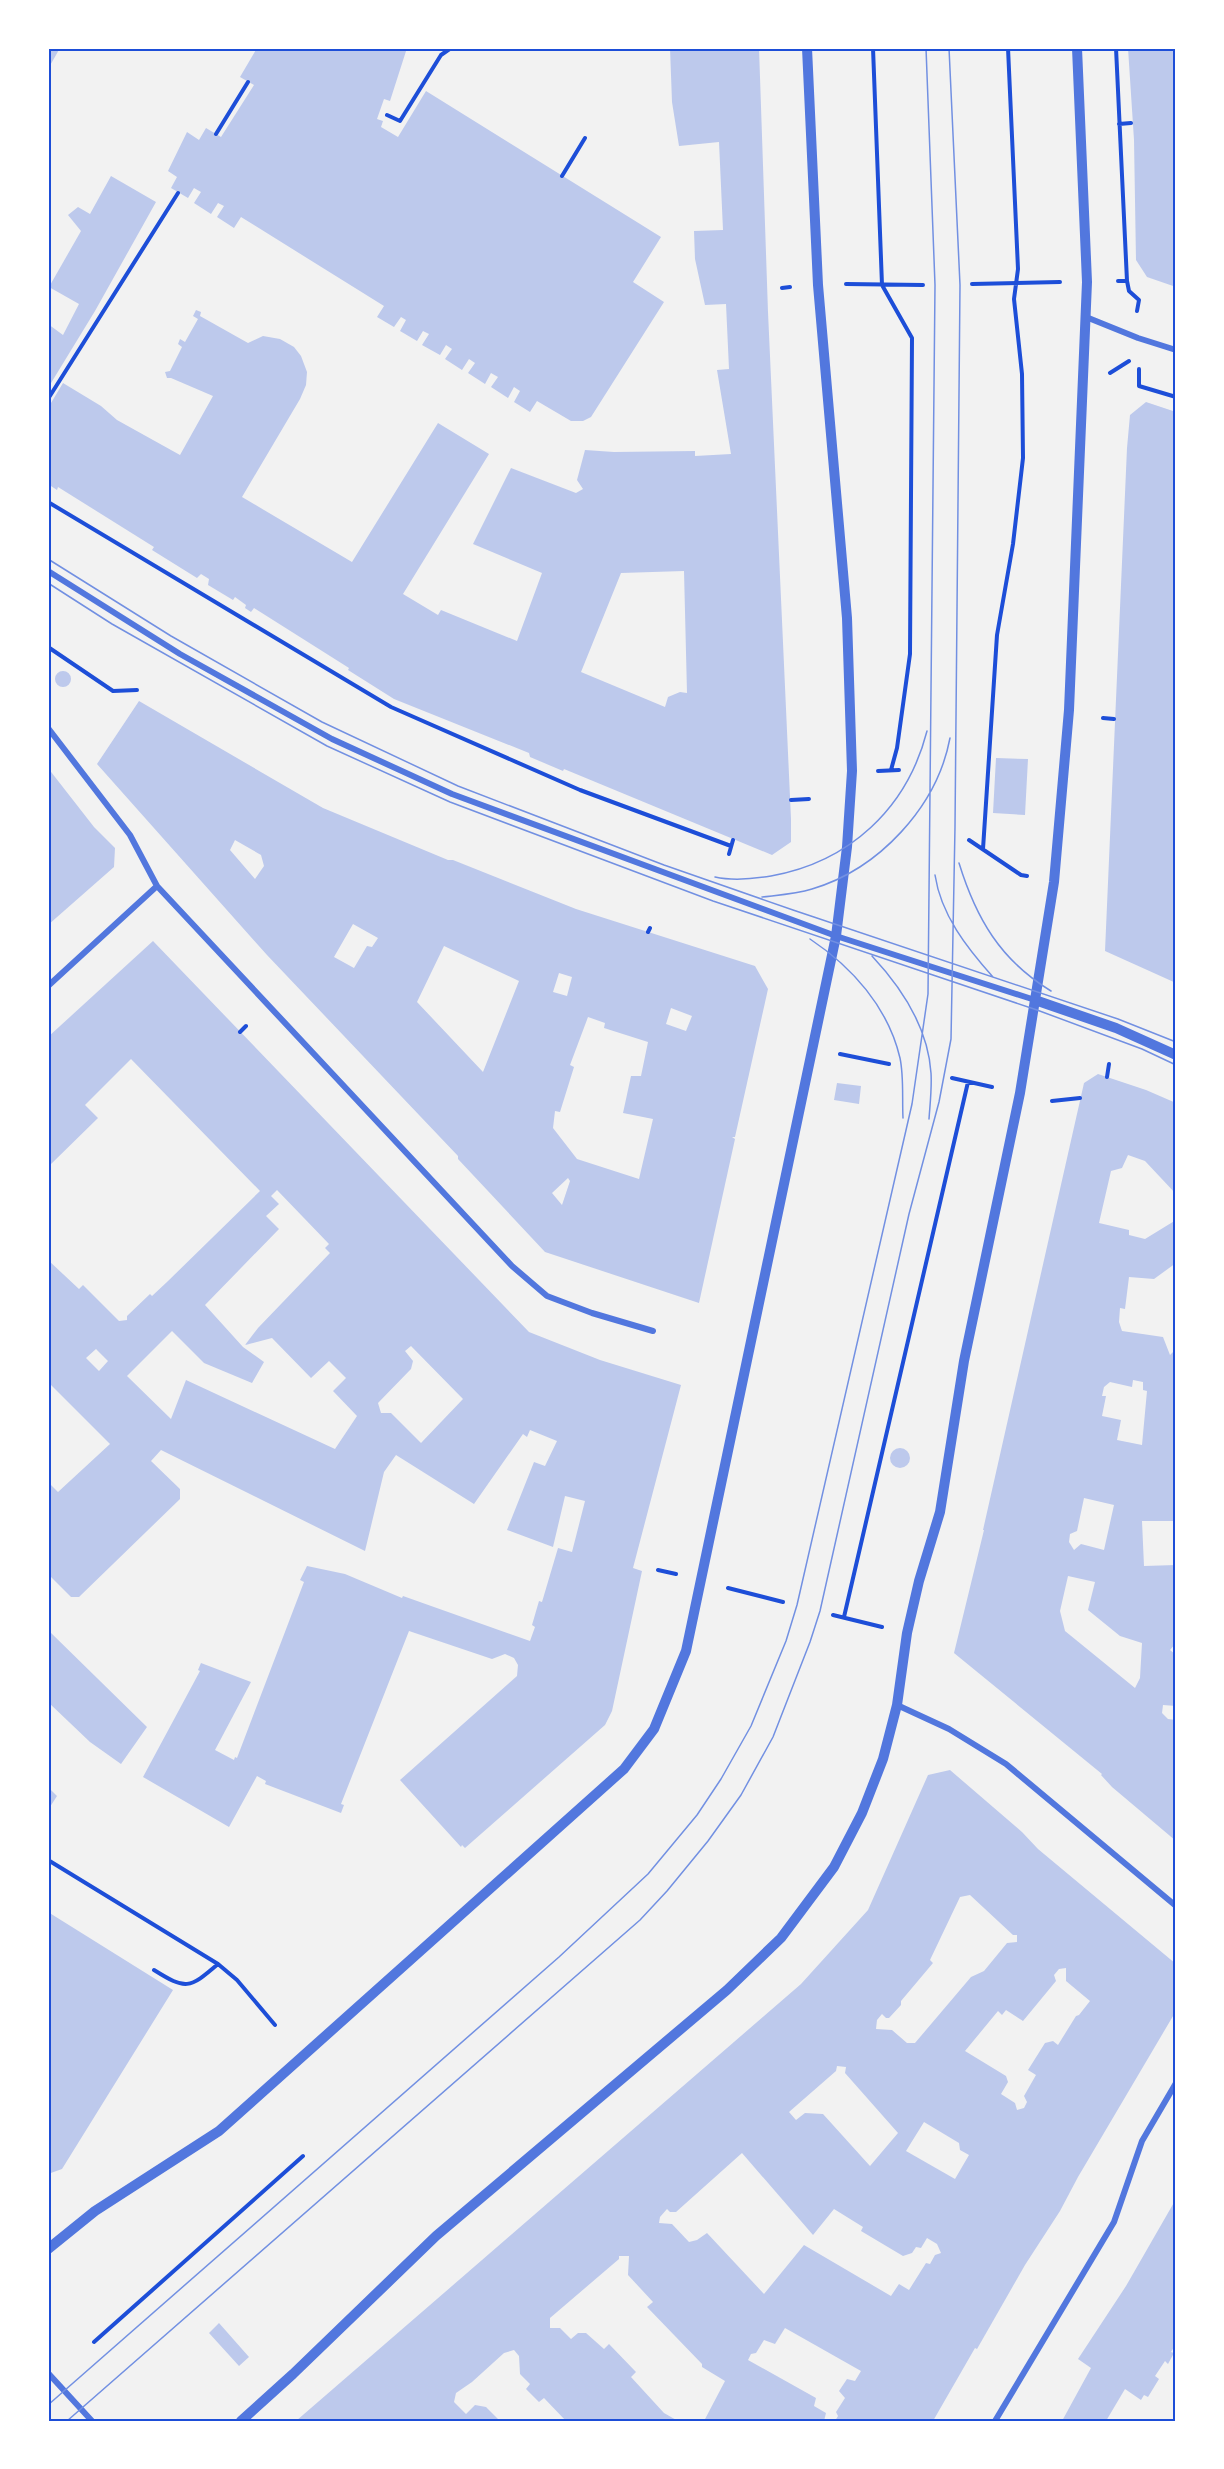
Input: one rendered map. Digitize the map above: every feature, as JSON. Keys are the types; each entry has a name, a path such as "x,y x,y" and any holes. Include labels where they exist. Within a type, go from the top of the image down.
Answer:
{"street":[{"path":"48,2249 95,2211 219,2131 624,1769 654,1728 686,1651 836,936 847,847 852,771 847,630 818,285 807,48"},
{"path":"241,2421 436,2236 727,1990 781,1938 834,1867 862,1814 883,1759 897,1705 907,1633 919,1581 940,1512 964,1361 1020,1093 1054,882 1066,764 1087,282 1077,48"},
{"path":"1086,317 1138,338 1176,350"},
{"path":"48,571 180,654 332,740 452,794 836,936 1116,1028 1176,1055"},
{"path":"48,728 130,835 158,886 512,1266 547,1296 592,1313 653,1331"},
{"path":"48,986 158,886"},
{"path":"897,1705 949,1729 1006,1764 1176,1906"},
{"path":"995,2421 1114,2222 1142,2141 1176,2083"},
{"path":"48,2373 92,2421"}],"path":[{"path":"387,115 400,121 441,55 451,48"},
{"path":"873,48 882,285 912,338 913,362 910,654 897,748 891,770"},
{"path":"983,849 997,635 1013,544 1023,458 1022,374 1014,299 1017,283 1008,48"},
{"path":"1116,48 1127,281 1129,291 1139,300 1137,314"},
{"path":"216,134 248,82"},
{"path":"1119,124 1131,123"},
{"path":"562,176 585,138"},
{"path":"48,399 178,193"},
{"path":"1118,281 1127,281"},
{"path":"972,285 1070,282"},
{"path":"840,284 924,285"},
{"path":"1082,392 1099,379 1133,360"},
{"path":"1139,369 1139,386 1176,397"},
{"path":"48,501 391,707 580,790 731,846"},
{"path":"48,647 113,691 137,690"},
{"path":"1103,718 1114,719"},
{"path":"872,771 899,770"},
{"path":"791,800 809,799"},
{"path":"729,854 733,840"},
{"path":"969,840 1021,875 1034,878"},
{"path":"240,1032 246,1026"},
{"path":"831,1052 889,1064"},
{"path":"1107,1077 1109,1064"},
{"path":"952,1078 993,1088"},
{"path":"844,1617 968,1082"},
{"path":"1052,1101 1080,1098"},
{"path":"658,1570 676,1574"},
{"path":"721,1586 783,1602"},
{"path":"833,1615 889,1629"},
{"path":"48,1860 218,1964 237,1980 275,2025"},
{"path":"154,1970 177,1985 192,1983 218,1964"},
{"path":"94,2342 303,2156"}],"building":[{"path":"48,48 60,48 48,69"},
{"path":"257,48 407,48 390,101 384,99 377,119 383,121 381,127 398,137 426,91 661,237 633,282 664,302 591,417 583,421 571,421 537,401 530,412 514,402 520,391 514,387 508,398 491,387 498,377 491,373 485,384 468,373 475,363 469,359 462,370 445,359 452,349 446,345 440,355 422,345 429,334 423,331 417,341 400,331 406,320 401,317 394,327 377,317 384,306 241,217 234,228 217,217 224,206 218,203 211,214 194,203 201,192 194,188 188,198 171,188 177,177 168,171 187,132 199,140 206,128 221,137 254,85 240,77"},
{"path":"670,48 759,48 768,312 791,819 791,842 772,855 564,769 563,771 530,757 529,753 394,699 254,608 251,612 235,597 233,600 208,585 209,579 201,574 197,578 152,550 154,547 58,487 57,490 48,484 48,408 63,383 101,406 117,420 180,455 213,396 167,378 165,372 170,371 182,347 178,344 180,339 185,342 198,319 193,316 196,310 201,312 200,316 248,343 263,336 280,339 294,347 301,356 307,372 306,385 242,497 352,562 438,423 489,454 403,594 438,615 441,610 517,641 542,573 473,544 511,468 576,493 583,489 577,480 585,450 695,451 695,456 731,454 717,370 729,369 726,304 705,305 695,259 694,231 723,230 719,142 679,146 672,102","holes":["684,571 687,693 680,692 668,697 665,707 581,672 621,573"]},
{"path":"1128,48 1176,48 1176,287 1147,277 1136,260 1134,140"},
{"path":"111,176 156,202 95,311 48,388 48,324 63,335 79,304 49,287 81,231 68,215 78,207 90,214"},
{"path":"1146,402 1176,412 1176,983 1105,951 1127,448 1130,415"},
{"path":"63,671 71,679 63,687 55,679"},
{"path":"139,701 323,808 448,860 576,909 755,966 768,989 735,1137 732,1137 735,1139 699,1303 545,1252 458,1159 458,1156 267,955 97,764","holes":["235,840 261,855 264,866 255,879 230,850","353,924 378,938 372,947 367,946 354,968 334,957","444,946 519,981 483,1072 417,1002","559,973 572,977 567,996 553,992","671,1008 692,1016 686,1031 666,1024","588,1017 605,1023 604,1028 648,1042 641,1076 631,1076 623,1113 653,1119 639,1179 577,1159 553,1128 555,1111 560,1112 574,1067 570,1065","568,1178 570,1181 562,1205 552,1193"]},
{"path":"996,758 1028,759 1025,815 993,813"},
{"path":"48,768 94,827 115,848 114,867 48,925"},
{"path":"153,941 529,1332 600,1360 681,1385 633,1568 642,1571 612,1711 605,1725 465,1848 462,1845 461,1847 400,1780 517,1676 518,1665 514,1658 505,1654 492,1659 409,1631 341,1804 344,1805 341,1813 265,1784 266,1781 257,1776 229,1827 143,1777 200,1671 198,1670 201,1663 251,1682 215,1750 234,1760 235,1757 237,1758 304,1582 300,1580 307,1566 345,1574 402,1598 403,1596 530,1641 535,1627 532,1625 539,1601 542,1602 558,1548 572,1552 585,1501 565,1496 553,1547 507,1530 534,1462 545,1466 557,1441 530,1430 527,1437 523,1434 474,1504 396,1455 384,1472 365,1551 161,1450 151,1461 180,1489 180,1499 79,1597 71,1597 48,1574 48,1482 58,1492 110,1444 48,1382 48,1260 79,1289 83,1285 119,1321 127,1320 127,1316 150,1294 152,1296 167,1282 260,1191 131,1059 85,1105 98,1118 48,1167 48,1037","holes":["277,1190 329,1244 325,1248 330,1253 258,1328 245,1345 272,1338 311,1378 329,1361 346,1378 333,1391 357,1416 335,1449 186,1380 171,1419 127,1376 172,1331 204,1363 252,1383 264,1362 243,1347 205,1305 279,1229 266,1216 279,1204 271,1196","411,1346 463,1399 421,1443 391,1413 381,1413 378,1403 411,1369 413,1361 405,1351","96,1349 108,1361 99,1371 86,1358"]},
{"path":"1098,1074 1176,1103 1176,1194 1145,1161 1128,1155 1122,1168 1111,1171 1099,1223 1129,1230 1129,1235 1145,1239 1176,1220 1176,1263 1154,1279 1129,1277 1125,1309 1120,1308 1119,1322 1122,1331 1163,1337 1170,1355 1176,1349 1176,1521 1142,1521 1144,1566 1176,1565 1176,1643 1170,1650 1176,1655 1176,1706 1163,1705 1162,1713 1168,1719 1176,1720 1176,1841 1112,1787 1102,1774 954,1653 984,1530 1084,1083","holes":["1133,1380 1143,1382 1143,1390 1147,1391 1142,1445 1117,1440 1121,1420 1102,1416 1106,1396 1102,1396 1104,1387 1110,1382 1132,1387","1084,1498 1114,1505 1104,1550 1081,1544 1074,1550 1069,1542 1070,1534 1077,1531","1068,1576 1095,1582 1088,1610 1120,1636 1142,1643 1140,1678 1135,1688 1065,1631 1060,1611"]},
{"path":"837,1083 861,1086 859,1104 834,1100"},
{"path":"900,1448 907,1451 910,1458 907,1465 900,1468 893,1465 890,1458 893,1451"},
{"path":"48,1630 147,1727 121,1764 90,1742 48,1702"},
{"path":"950,1770 1022,1832 1038,1849 1176,1964 1176,2011 1060,2211 1025,2265 933,2421 835,2421 838,2416 836,2412 845,2398 839,2391 847,2379 855,2381 861,2371 785,2328 775,2344 764,2340 756,2353 751,2354 748,2360 816,2398 814,2406 826,2413 824,2421 704,2421 725,2381 702,2367 702,2364 647,2307 653,2302 628,2275 629,2256 619,2256 619,2259 550,2318 550,2328 560,2328 571,2339 578,2333 586,2333 604,2349 609,2344 636,2372 631,2377 664,2413 678,2421 566,2421 544,2398 539,2402 526,2389 530,2384 520,2374 519,2356 514,2350 504,2353 456,2393 454,2402 466,2414 475,2405 486,2407 500,2421 296,2421 801,1984 868,1910 928,1775","holes":["970,1895 1013,1935 1017,1935 1017,1942 1007,1943 984,1971 971,1977 915,2043 907,2043 892,2030 876,2029 877,2020 882,2014 889,2018 933,1963 930,1960 960,1897","1066,1968 1066,1981 1090,2001 1076,2016 1058,2045 1053,2041 1045,2043 1028,2070 1036,2075 1024,2096 1027,2102 1024,2108 1017,2110 1015,2103 1001,2094 1008,2082 1006,2076 965,2051 998,2011 1002,2015 1006,2010 1023,2021 1056,1981 1054,1975 1059,1969","837,2066 846,2067 845,2073 898,2133 870,2166 823,2114 805,2113 796,2120 789,2112 836,2071","924,2122 959,2143 960,2150 969,2155 955,2179 906,2151","742,2153 813,2235 834,2209 863,2227 861,2231 903,2256 912,2253 916,2247 921,2248 927,2238 937,2244 941,2253 935,2255 930,2264 926,2263 909,2290 899,2284 891,2296 804,2245 764,2294 707,2233 689,2242 672,2224 659,2223 660,2217 667,2209 670,2212 676,2212"]},
{"path":"48,1787 57,1796 48,1810"},
{"path":"48,1912 173,1990 62,2169 48,2174"},
{"path":"1176,2199 1176,2344 1171,2352 1174,2353 1168,2364 1165,2361 1155,2376 1159,2379 1148,2397 1144,2395 1141,2400 1125,2389 1106,2421 1062,2421 1091,2368 1078,2359 1126,2286"},
{"path":"219,2323 249,2357 239,2366 209,2333"}],"tram line":[{"path":"48,2405 559,1957 648,1874 697,1815 721,1779 751,1726 786,1641 797,1605 912,1104 928,994 935,285 926,48"},
{"path":"67,2421 640,1920 708,1841 741,1795 773,1737 810,1642 820,1611 909,1214 939,1102 951,1039 960,285 949,48"},
{"path":"48,559 171,636 322,722 458,786 664,865 1118,1019 1176,1042"},
{"path":"48,583 112,624 327,746 450,802 713,901 1037,1010 1142,1049 1176,1065"},
{"path":"715,877 743,879 771,876 799,869 849,845 871,828 905,785 918,759 927,731"},
{"path":"762,897 806,891 837,880 882,851 918,811 932,788 943,763 950,738"},
{"path":"959,863 973,902 992,936 1017,966 1051,991"},
{"path":"935,875 938,890 949,917 965,943 993,977"},
{"path":"810,939 854,976 887,1022 900,1058 903,1118"},
{"path":"872,956 903,995 925,1040 931,1073 929,1119"}]}
